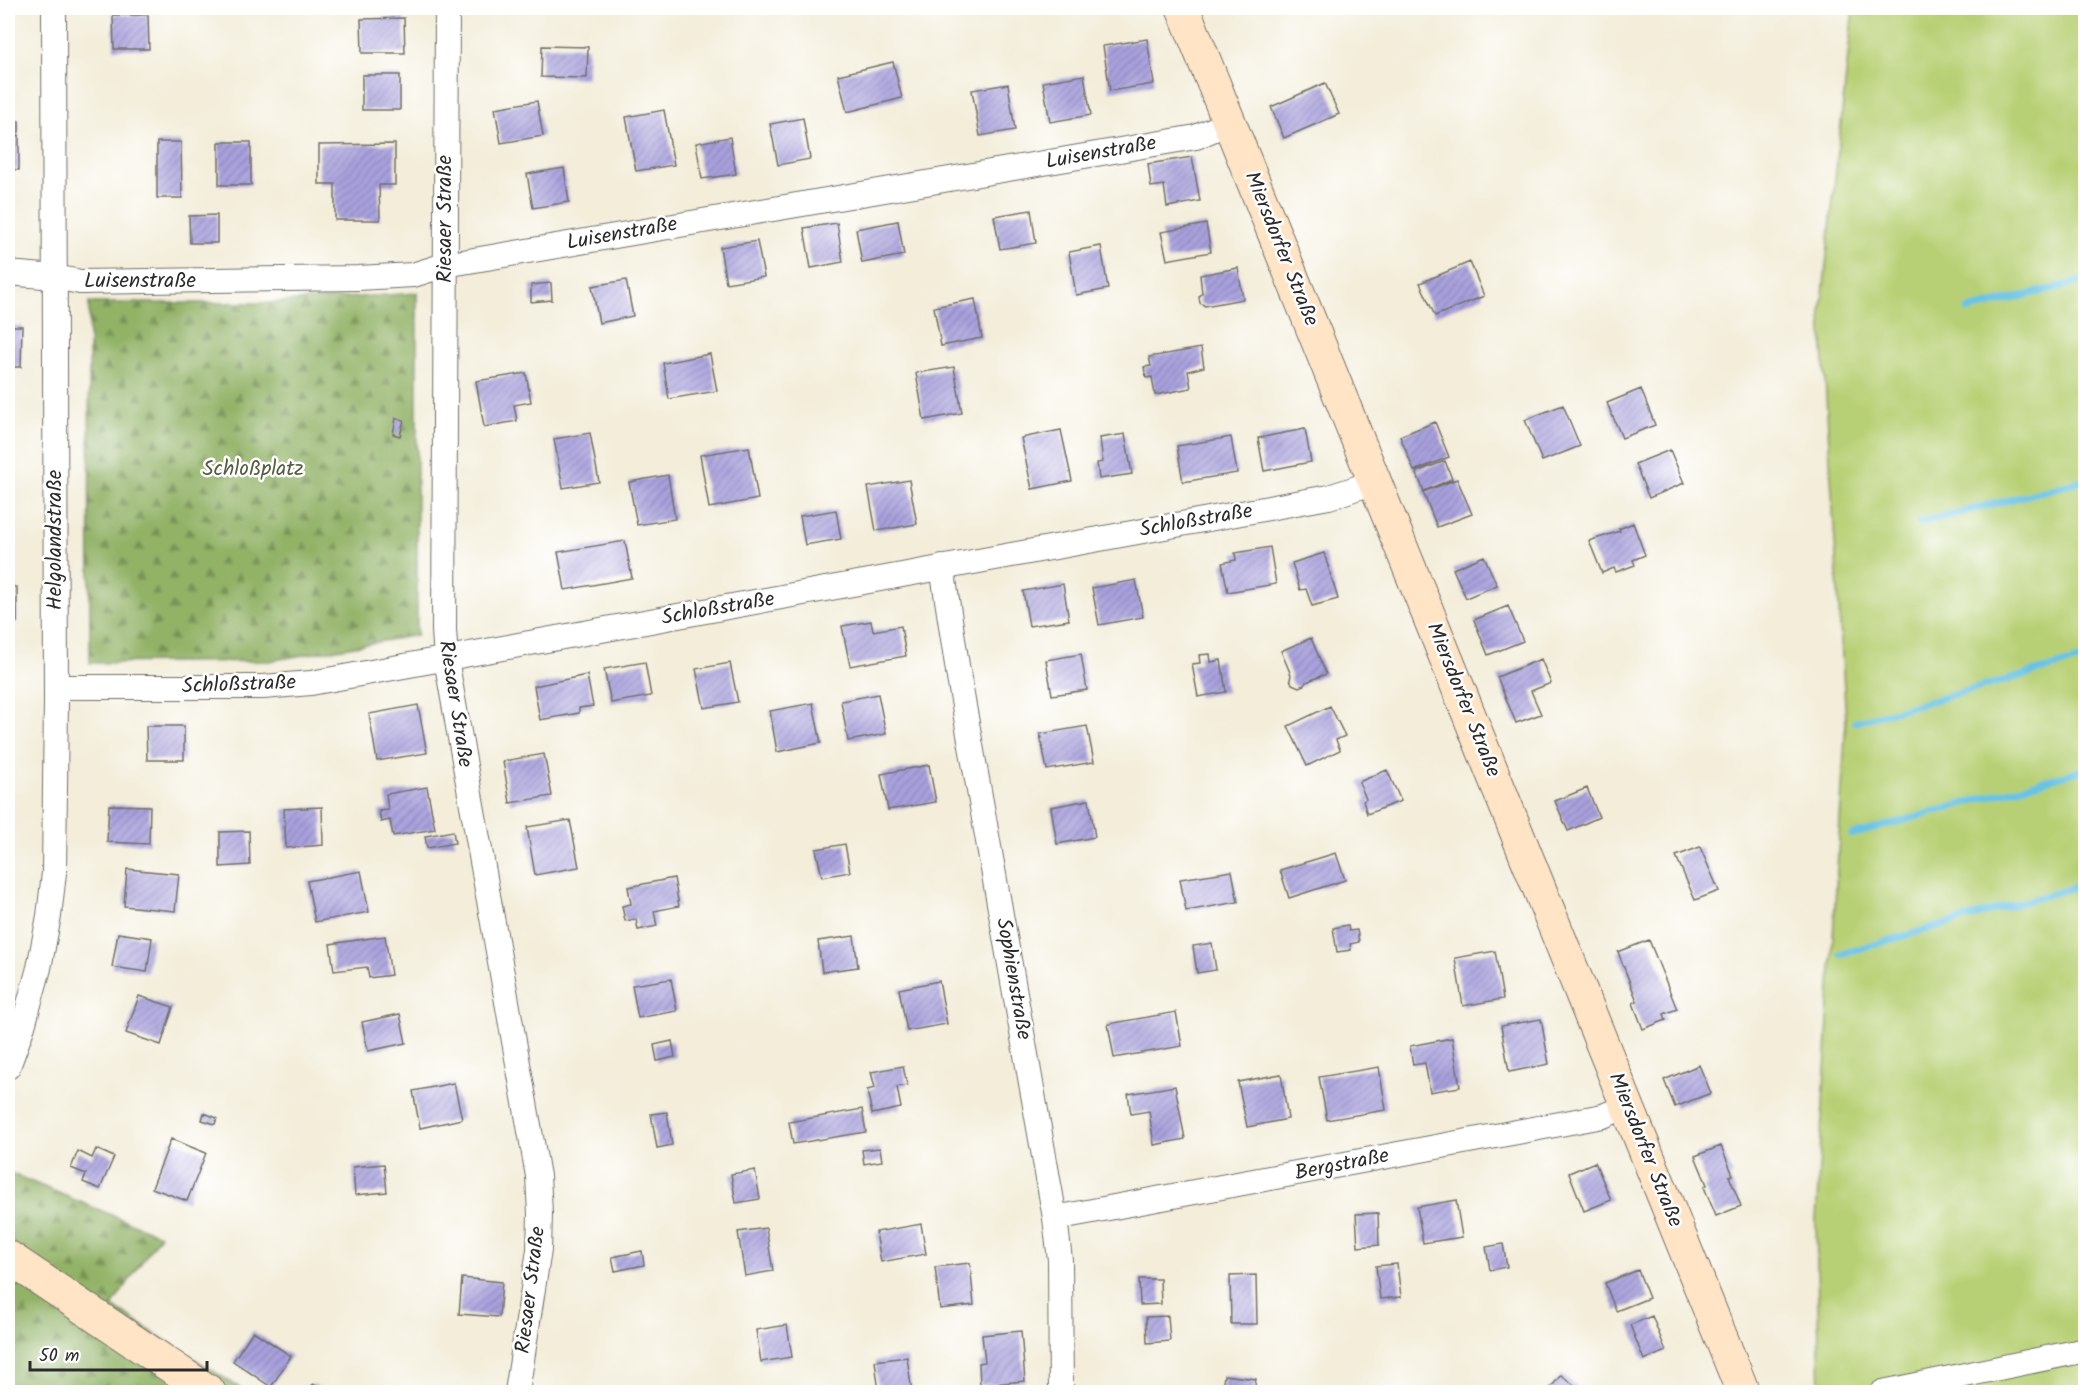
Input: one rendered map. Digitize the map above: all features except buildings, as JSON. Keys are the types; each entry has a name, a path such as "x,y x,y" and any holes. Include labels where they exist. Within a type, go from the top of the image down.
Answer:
{"street":[{"name":"Helgolandstraße","path":"8,1067 23,1026 39,968 51,904 56,845 54,8"},
{"name":"Riesaer Straße","path":"447,8 444,630 446,659 538,1176 539,1250 517,1392"},
{"name":"Miersdorfer Straße","path":"1183,8 1743,1392"},
{"name":"Luisenstraße","path":"8,273 80,282 358,278 413,275 445,265 1196,137 1230,122"},
{"name":"Schloßstraße","path":"56,687 263,687 311,682 1329,497 1375,482"},
{"name":"Sophienstraße","path":"942,567 959,678 1055,1218 1060,1260 1061,1392"},
{"name":"Bergstraße","path":"1055,1218 1603,1116 1627,1106"},
{"path":"8,1257 209,1392"},
{"path":"1882,1392 2085,1350"}],"green space":[{"path":"1853,8 2085,8 2086,1339 2078,1344 2085,1369 2085,1392 1820,1392 1816,1220 1846,721 1821,314"},
{"name":"Schloßplatz","path":"417,293 417,635 269,661 90,663 89,303 267,303"},
{"path":"8,1172 160,1235 112,1306 246,1392 8,1392"}],"waterway":[{"path":"1968,310 2086,280"},
{"path":"1919,523 2086,480"},
{"path":"1855,722 2086,658"},
{"path":"1852,835 2086,769"},
{"path":"1841,954 2086,884"}]}
